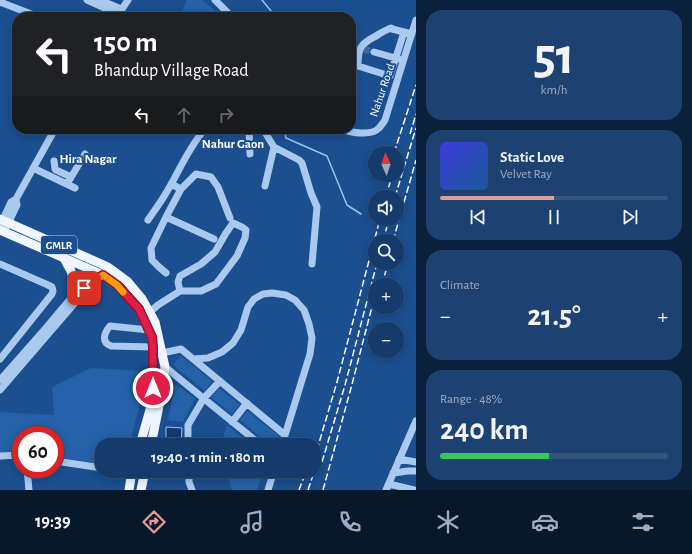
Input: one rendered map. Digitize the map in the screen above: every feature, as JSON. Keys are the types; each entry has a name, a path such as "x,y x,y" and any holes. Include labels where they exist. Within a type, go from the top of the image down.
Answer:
{"main road":[{"name":"GMLR","path":"3,225 64,258 103,275 117,285 139,309 152,337 153,347 153,399 142,438"},
{"name":"GMLR","path":"3,225 108,267 127,281 142,299 155,322 165,367 152,438"},
{"path":"64,258 72,270 80,290"},
{"path":"129,490 130,478"},
{"path":"143,490 144,478"}],"street":[{"path":"100,0 118,12"},
{"path":"120,12 128,0"},
{"path":"215,0 227,12"},
{"path":"91,1 117,12"},
{"path":"0,2 26,12"},
{"name":"Nahur Road","path":"356,132 370,133 378,129 385,120 416,20"},
{"path":"404,32 390,76 358,66 358,58 362,44 366,41 389,29 392,29 404,32 412,34"},
{"path":"374,52 404,60"},
{"path":"3,225 11,202 16,199 51,134"},
{"path":"148,220 166,193 201,134"},
{"path":"249,134 250,154"},
{"path":"266,134 274,146 302,163 317,207 312,264"},
{"path":"265,186 274,146"},
{"path":"69,180 85,154"},
{"path":"54,161 56,170 69,180 75,188"},
{"path":"33,168 52,177 69,180"},
{"path":"52,177 56,170"},
{"path":"166,273 152,260 151,248 181,189 196,174 211,177 218,187 230,218"},
{"path":"171,184 181,189"},
{"path":"166,217 214,239"},
{"path":"150,312 180,291 201,291 216,284 237,256 245,238 246,230 233,223 215,252 201,264 180,276 178,282 180,291"},
{"path":"0,264 52,287 52,294 0,359"},
{"path":"1,387 80,290 103,275 108,267"},
{"path":"193,359 208,358 222,352 234,343 241,330 248,306 254,299 263,294 272,293 286,295 295,300 304,310 312,338 310,354 284,438"},
{"path":"149,330 110,326 104,335 105,342 107,345 111,346 153,347"},
{"path":"162,353 181,349 285,435"},
{"path":"0,380 19,363"},
{"path":"165,367 252,438"},
{"path":"188,438 188,425 204,398 220,381"},
{"path":"232,422 247,403"},
{"path":"414,490 389,488 396,472 399,459 416,421"},
{"path":"0,456 12,455"},
{"path":"399,459 416,462"},
{"path":"64,462 95,467"},
{"path":"396,472 408,470 416,471"},
{"path":"28,478 28,490"},
{"path":"189,478 192,490"},
{"path":"268,490 272,478"}],"shaded area":[{"path":"187,0 202,0 217,12 182,12"},
{"path":"181,356 212,381 205,391 173,365"},
{"path":"91,368 143,371 141,401 131,438 95,438 95,465 64,460 64,426 12,426 12,454 0,454 0,412 54,415 52,387"},
{"path":"175,384 195,398 183,422 168,420"},
{"path":"219,388 240,405 232,414 211,397"},
{"path":"247,411 279,436 277,438 262,438 240,420"},
{"path":"227,425 243,438 224,438"},
{"path":"166,427 182,428 181,438 166,438"},
{"path":"228,478 261,478 257,490 232,490"}],"waterway":[{"path":"262,0 272,12"},
{"path":"285,134 286,138 327,156 347,205 361,214"}],"tunnel":[{"path":"363,49 374,52"}],"railway":[{"path":"396,146 416,85"},
{"path":"410,134 416,114"},
{"path":"397,190 416,128"},
{"path":"395,234 416,160"},
{"path":"388,190 390,182"},
{"path":"320,438 337,382 378,226"},
{"path":"385,234 387,226"},
{"path":"322,462 345,385 375,270"},
{"path":"384,278 386,270"},
{"path":"323,490 370,314"},
{"path":"299,490 303,478"},
{"path":"308,490 312,478"}],"slow traffic":[{"path":"99,278 103,275 117,285 123,292"}],"district":[{"name":"Nahur Gaon","path":"233,144"},
{"name":"Hira Nagar","path":"88,159"}],"route":[{"path":"84,288 103,275 117,285 139,309 152,337 153,388"}]}
